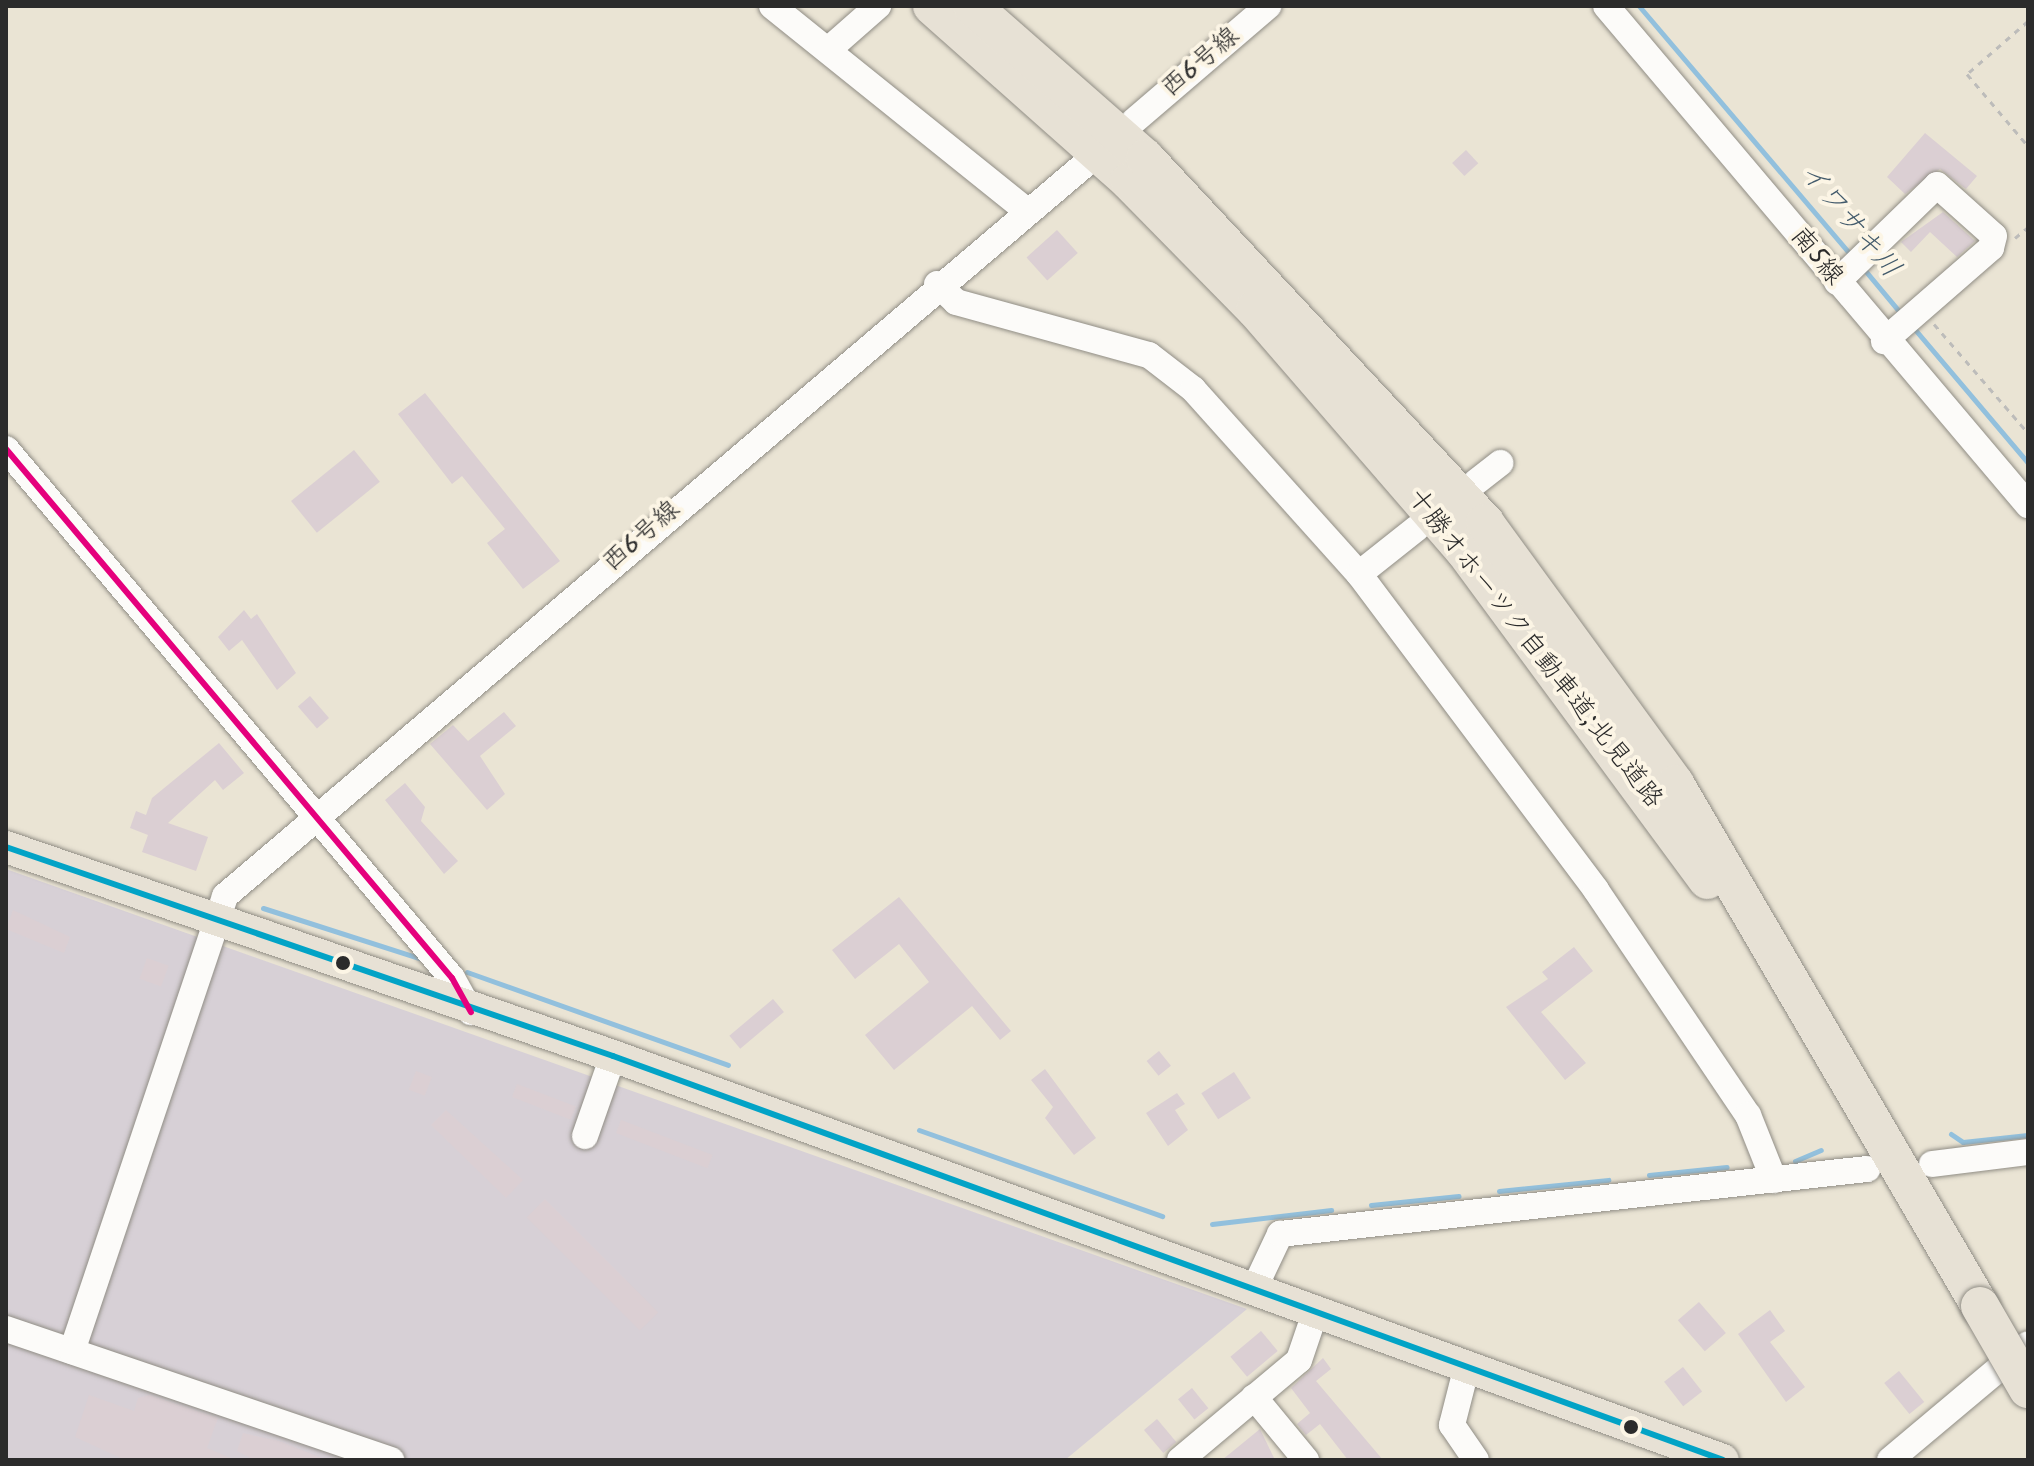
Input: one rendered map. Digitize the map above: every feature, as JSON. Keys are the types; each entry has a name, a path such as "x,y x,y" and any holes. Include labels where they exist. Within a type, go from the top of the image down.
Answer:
{"highway":[{"name":"十勝オホーツク自動車道;北見道路","path":"932,6 1129,181 1255,309 1464,550 1651,800 1928,1217"},
{"name":"十勝オホーツク自動車道;北見道路","path":"972,6 1145,158 1485,523 1675,784 2028,1389"}],"main road":[{"path":"6,847 471,1012 613,1056 1255,1287 1723,1460"}],"street":[{"path":"772,6 1027,211"},
{"path":"828,50 878,6"},
{"name":"西6号線","path":"1134,121 1268,6"},
{"name":"南5線","path":"1606,6 1906,325 2028,505"},
{"name":"西6号線","path":"72,1351 225,896 937,284 1083,166"},
{"path":"1851,270 1937,185 1994,236 1991,248 1906,325"},
{"path":"937,284 956,302 1169,363 1359,574 1596,890 1748,1115 1774,1180"},
{"path":"6,449 452,978 471,1012"},
{"path":"1476,482 1500,463"},
{"path":"1359,574 1417,528"},
{"path":"585,1136 613,1056"},
{"path":"1932,1164 2028,1152"},
{"path":"1255,1287 1280,1234 1867,1169"},
{"path":"1180,1460 1299,1360 1316,1310"},
{"path":"6,1329 391,1460"},
{"path":"1890,1460 2028,1344"},
{"path":"1467,1366 1452,1425 1476,1460"},
{"path":"1254,1397 1306,1460"}],"path":[{"path":"2028,21 1967,74 2028,146"},
{"path":"2006,247 2028,227"},
{"path":"1906,325 2028,433"}],"shaded area":[{"path":"6,869 1247,1309 1065,1460 6,1460"}],"building":[{"path":"1925,133 1977,176 1966,189 1940,169 1905,194 1887,177"},
{"path":"1466,150 1478,163 1464,176 1452,163"},
{"path":"1943,212 1975,241 1957,257 1930,232 1911,252 1901,242"},
{"path":"1057,230 1078,253 1047,280 1027,257"},
{"path":"425,393 560,561 523,589 487,543 505,529 462,476 452,484 398,414"},
{"path":"354,450 380,482 317,533 291,501"},
{"path":"244,610 251,619 257,614 296,673 277,690 242,640 229,651 218,637"},
{"path":"310,696 329,718 317,728 298,706"},
{"path":"504,712 516,726 480,756 505,794 487,810 430,744 453,725 468,741"},
{"path":"219,743 244,773 223,790 215,780 168,823 208,837 196,871 142,852 148,835 130,828 136,811 146,815 152,798"},
{"path":"405,783 425,807 421,821 458,861 444,874 385,800"},
{"path":"899,897 1011,1031 1000,1040 972,1006 894,1070 865,1035 929,982 899,944 855,979 832,950"},
{"path":"13,910 70,937 64,953 6,929"},
{"path":"1574,947 1593,971 1541,1012 1586,1063 1565,1080 1506,1007 1548,979 1542,972"},
{"path":"147,958 169,966 161,987 139,979"},
{"path":"773,999 784,1012 740,1049 729,1036"},
{"path":"1159,1051 1171,1066 1159,1076 1147,1061"},
{"path":"1045,1069 1096,1138 1074,1155 1045,1118 1053,1107 1031,1080"},
{"path":"416,1071 432,1077 425,1096 409,1090"},
{"path":"1234,1072 1251,1098 1218,1119 1201,1093"},
{"path":"517,1084 576,1107 571,1120 512,1097"},
{"path":"1177,1093 1185,1104 1175,1110 1188,1130 1168,1146 1146,1113"},
{"path":"446,1110 523,1180 506,1198 431,1125"},
{"path":"621,1120 712,1155 707,1168 616,1133"},
{"path":"545,1199 658,1312 640,1331 527,1217"},
{"path":"1699,1302 1726,1333 1705,1351 1678,1320"},
{"path":"1770,1310 1785,1331 1770,1342 1805,1387 1786,1402 1738,1334"},
{"path":"1261,1331 1278,1351 1247,1377 1230,1357"},
{"path":"1323,1358 1331,1369 1316,1381 1383,1460 1348,1460 1320,1424 1306,1435 1297,1424 1310,1413 1291,1388"},
{"path":"1683,1367 1702,1391 1683,1406 1664,1382"},
{"path":"1899,1371 1924,1402 1909,1414 1884,1383"},
{"path":"1192,1388 1208,1408 1194,1420 1178,1399"},
{"path":"89,1395 134,1411 138,1398 149,1395 218,1418 207,1448 235,1460 125,1460 75,1437"},
{"path":"1157,1419 1176,1442 1163,1453 1144,1430"},
{"path":"1260,1429 1275,1460 1222,1460"},
{"path":"243,1433 279,1441 327,1460 254,1460 237,1451"}],"waterway":[{"name":"イワサキ川","path":"1639,6 1851,255"},
{"name":"イワサキ川","path":"1863,268 1903,316"},
{"name":"イワサキ川","path":"1912,326 2028,463"},
{"path":"263,908 419,958"},
{"path":"467,972 728,1065"},
{"path":"919,1130 1162,1216"},
{"path":"1951,1134 1963,1142 2028,1135"},
{"path":"1795,1161 1821,1150"},
{"path":"1649,1175 1727,1167"},
{"path":"1499,1191 1608,1180"},
{"path":"1371,1205 1459,1196"},
{"path":"1212,1224 1331,1210"}],"transit line":[{"path":"6,449 452,978 471,1012"},
{"path":"6,847 613,1056 1723,1460"}]}
